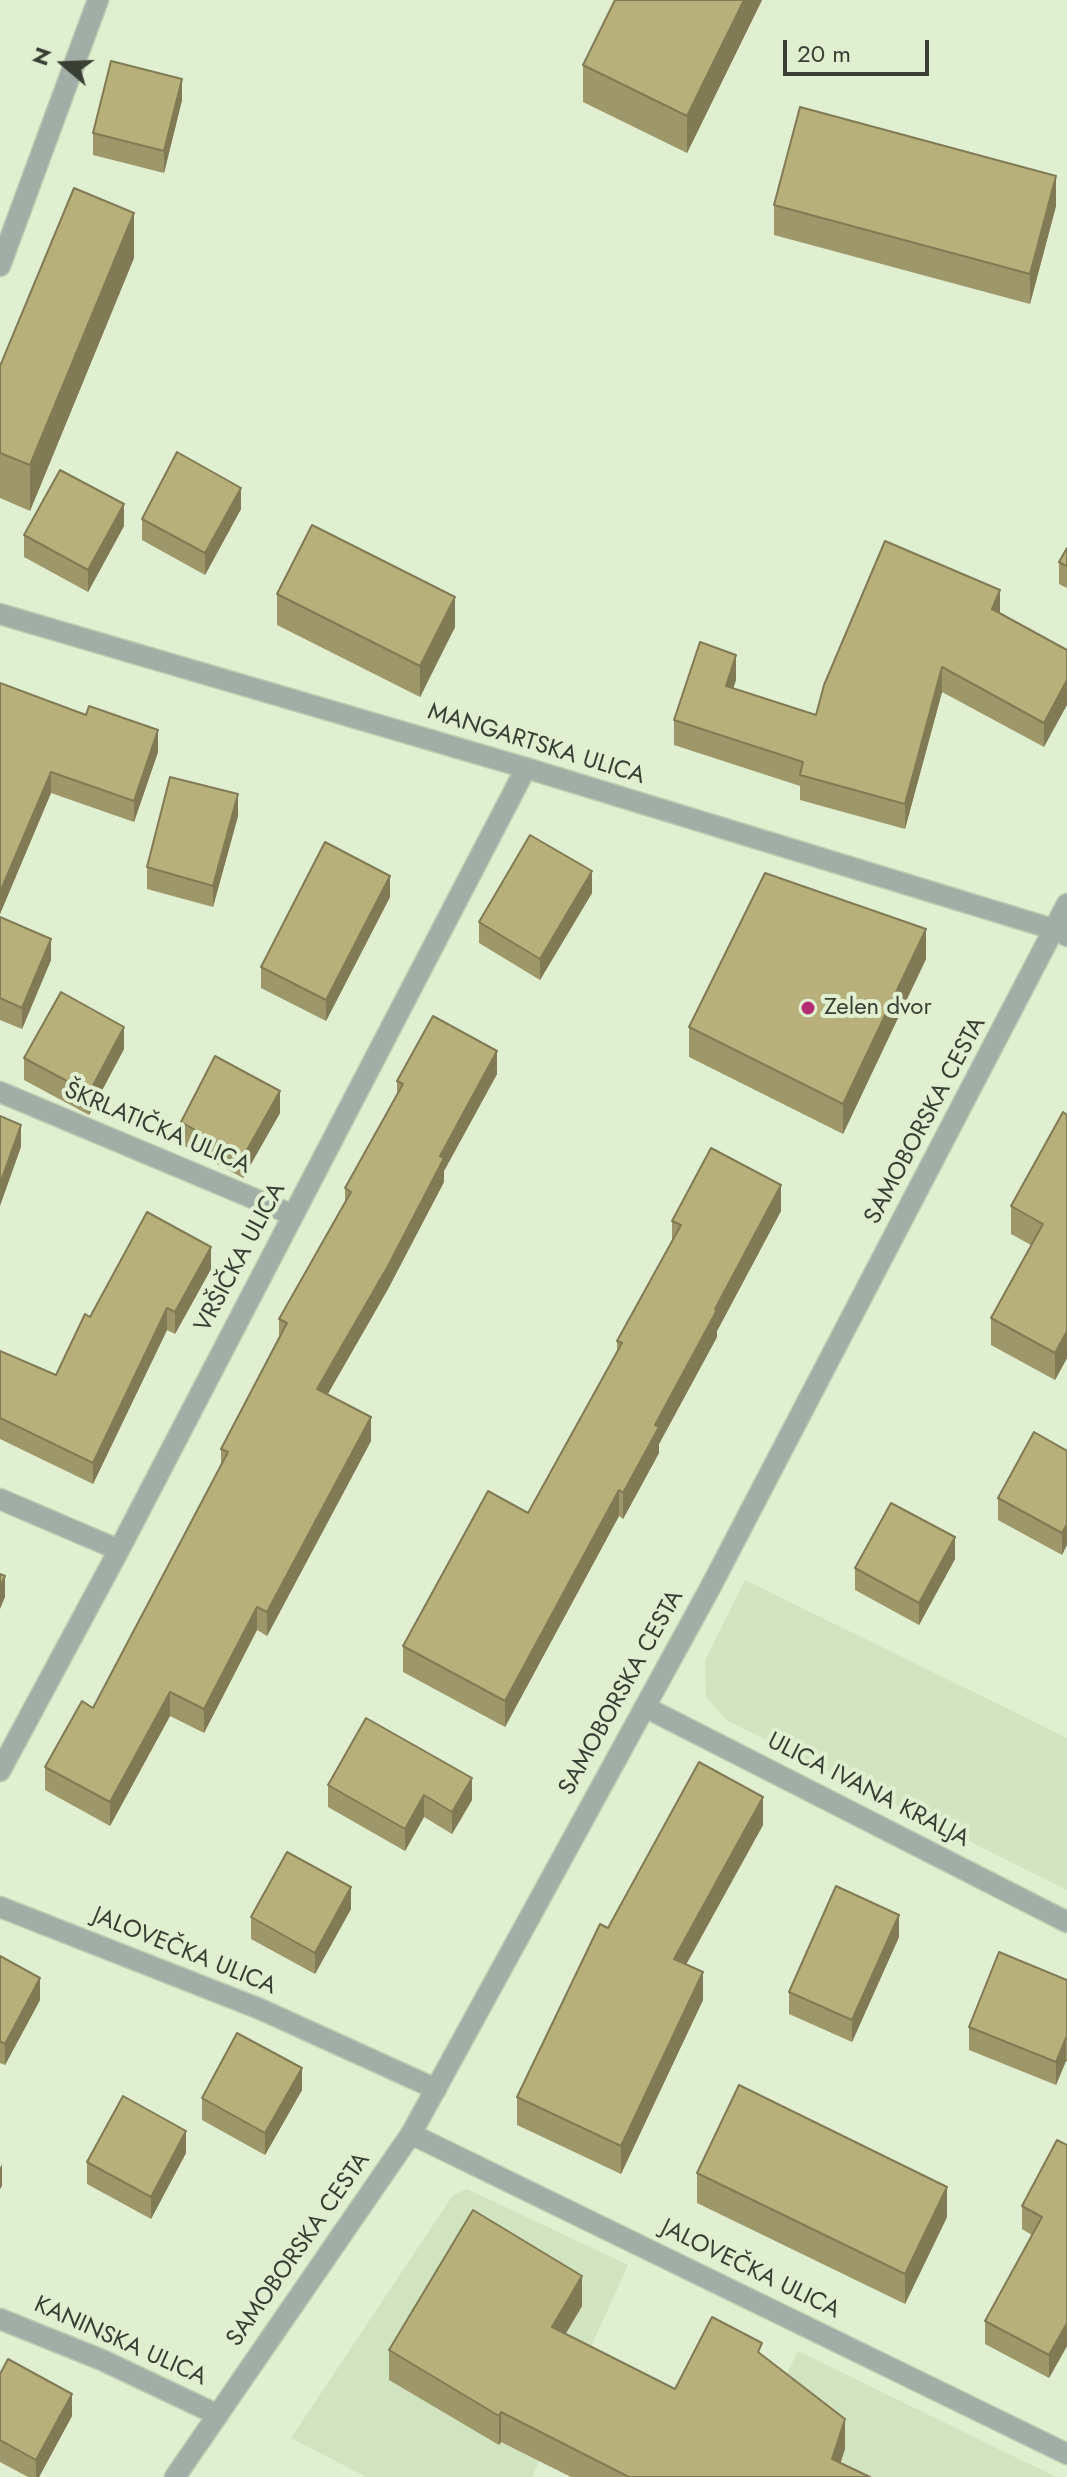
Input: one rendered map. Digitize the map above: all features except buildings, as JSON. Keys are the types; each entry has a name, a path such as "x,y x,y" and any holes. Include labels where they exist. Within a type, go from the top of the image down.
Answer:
{"street":[{"path":"0,266 98,0"},
{"name":"MANGARTSKA ULICA","path":"0,614 526,768 1061,933"},
{"name":"VRŠIČKA ULICA","path":"0,1771 119,1550 526,768"},
{"name":"SAMOBORSKA CESTA","path":"175,2477 411,2134 645,1707 1061,933 1067,904"},
{"name":"ŠKRLATIČKA ULICA","path":"0,1092 293,1215"},
{"path":"0,1499 119,1550"},
{"name":"ULICA IVANA KRALJA","path":"645,1707 1067,1922"},
{"name":"JALOVEČKA ULICA","path":"0,1907 260,2009 436,2089"},
{"name":"JALOVEČKA ULICA","path":"411,2134 1067,2454"},
{"name":"KANINSKA ULICA","path":"0,2319 102,2360 218,2415"}],"shaded area":[{"path":"745,1580 1067,1738 1067,1890 726,1720 706,1697 705,1661"},
{"path":"467,2189 628,2265 532,2477 366,2477 291,2438 453,2195"},
{"path":"798,2351 1056,2477 737,2477"}],"place":[{"name":"Zelen dvor","path":"808,1008"}]}
